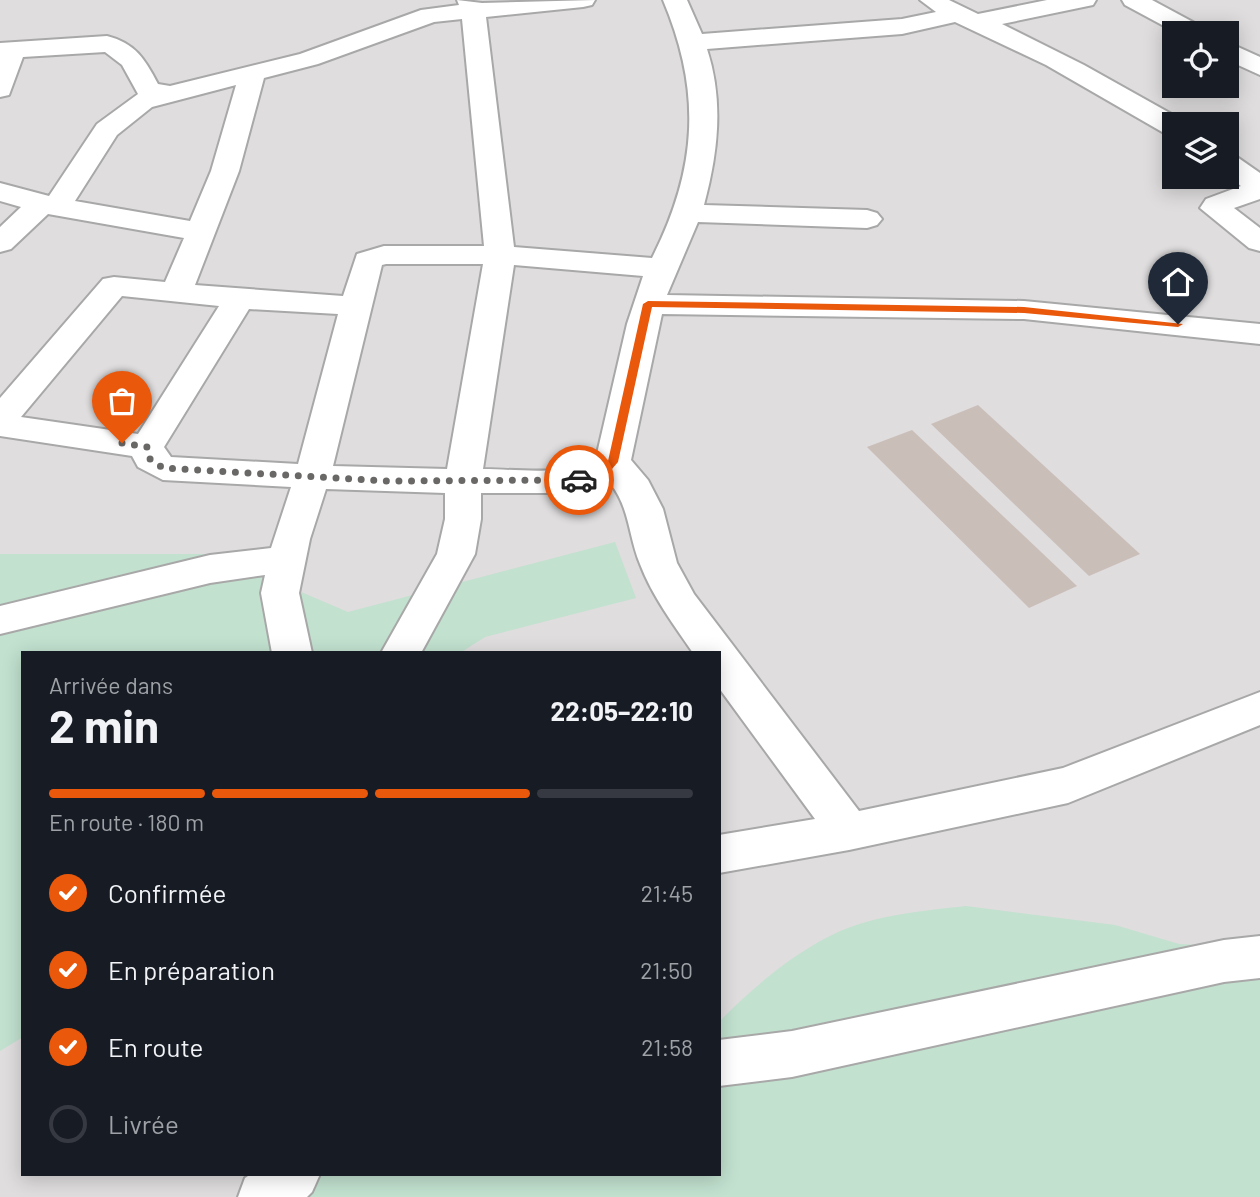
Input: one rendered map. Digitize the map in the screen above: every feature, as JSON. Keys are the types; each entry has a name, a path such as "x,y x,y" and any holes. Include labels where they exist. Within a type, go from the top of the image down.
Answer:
{"street":[{"path":"385,0 394,26"},
{"path":"239,299 147,447 150,459 163,468 312,479 463,482 573,481 602,473 613,462 648,304 661,268 687,213 706,132 695,42 675,0"},
{"path":"932,0 954,14 979,21 1080,72 1162,120"},
{"path":"979,21 1084,0"},
{"path":"1134,0 1173,21"},
{"path":"0,243 49,205 107,130 153,95 252,75 309,59 394,26 471,5 574,1"},
{"path":"402,651 456,554 463,519 463,482 500,255 471,5"},
{"path":"695,42 771,39 798,34 925,24 954,14"},
{"path":"0,89 7,50 107,44 125,50 153,95"},
{"path":"1239,56 1260,67"},
{"path":"177,292 225,171 252,75"},
{"path":"1239,172 1260,188"},
{"path":"1260,188 1216,205 1215,208 1260,242"},
{"path":"0,192 49,205 201,232"},
{"path":"687,213 867,219"},
{"path":"292,651 281,593 287,559 312,479 368,260 373,257 422,253 500,255 661,268"},
{"path":"0,423 114,286 239,299 357,306"},
{"path":"648,304 1036,311 1260,334"},
{"path":"0,423 147,447"},
{"path":"613,462 635,489 645,509 658,563 679,603 714,651"},
{"path":"0,620 210,569 287,559"},
{"path":"721,661 849,832"},
{"path":"721,854 849,832 1068,785 1260,708"},
{"path":"721,1063 792,1054 1224,961 1260,957"},
{"path":"264,1197 292,1176"}],"shaded area":[{"path":"0,0 1260,0 1260,1197 0,1197"}],"green space":[{"path":"615,542 636,598 485,637 463,651 21,651 21,1038 0,1051 0,554 212,554 348,612"},
{"path":"966,906 1115,925 1179,944 1260,948 1260,1197 292,1197 316,1176 721,1176 721,1020 773,973 818,942 865,922"}],"building":[{"path":"978,405 1140,554 1089,576 931,424"},
{"path":"912,430 1077,586 1029,608 867,447"}],"way so far":[{"path":"122,443 147,447 150,459 163,468 312,479 463,482 579,480"}],"route":[{"path":"579,480 602,473 613,462 648,304 1024,310 1178,324"}]}
